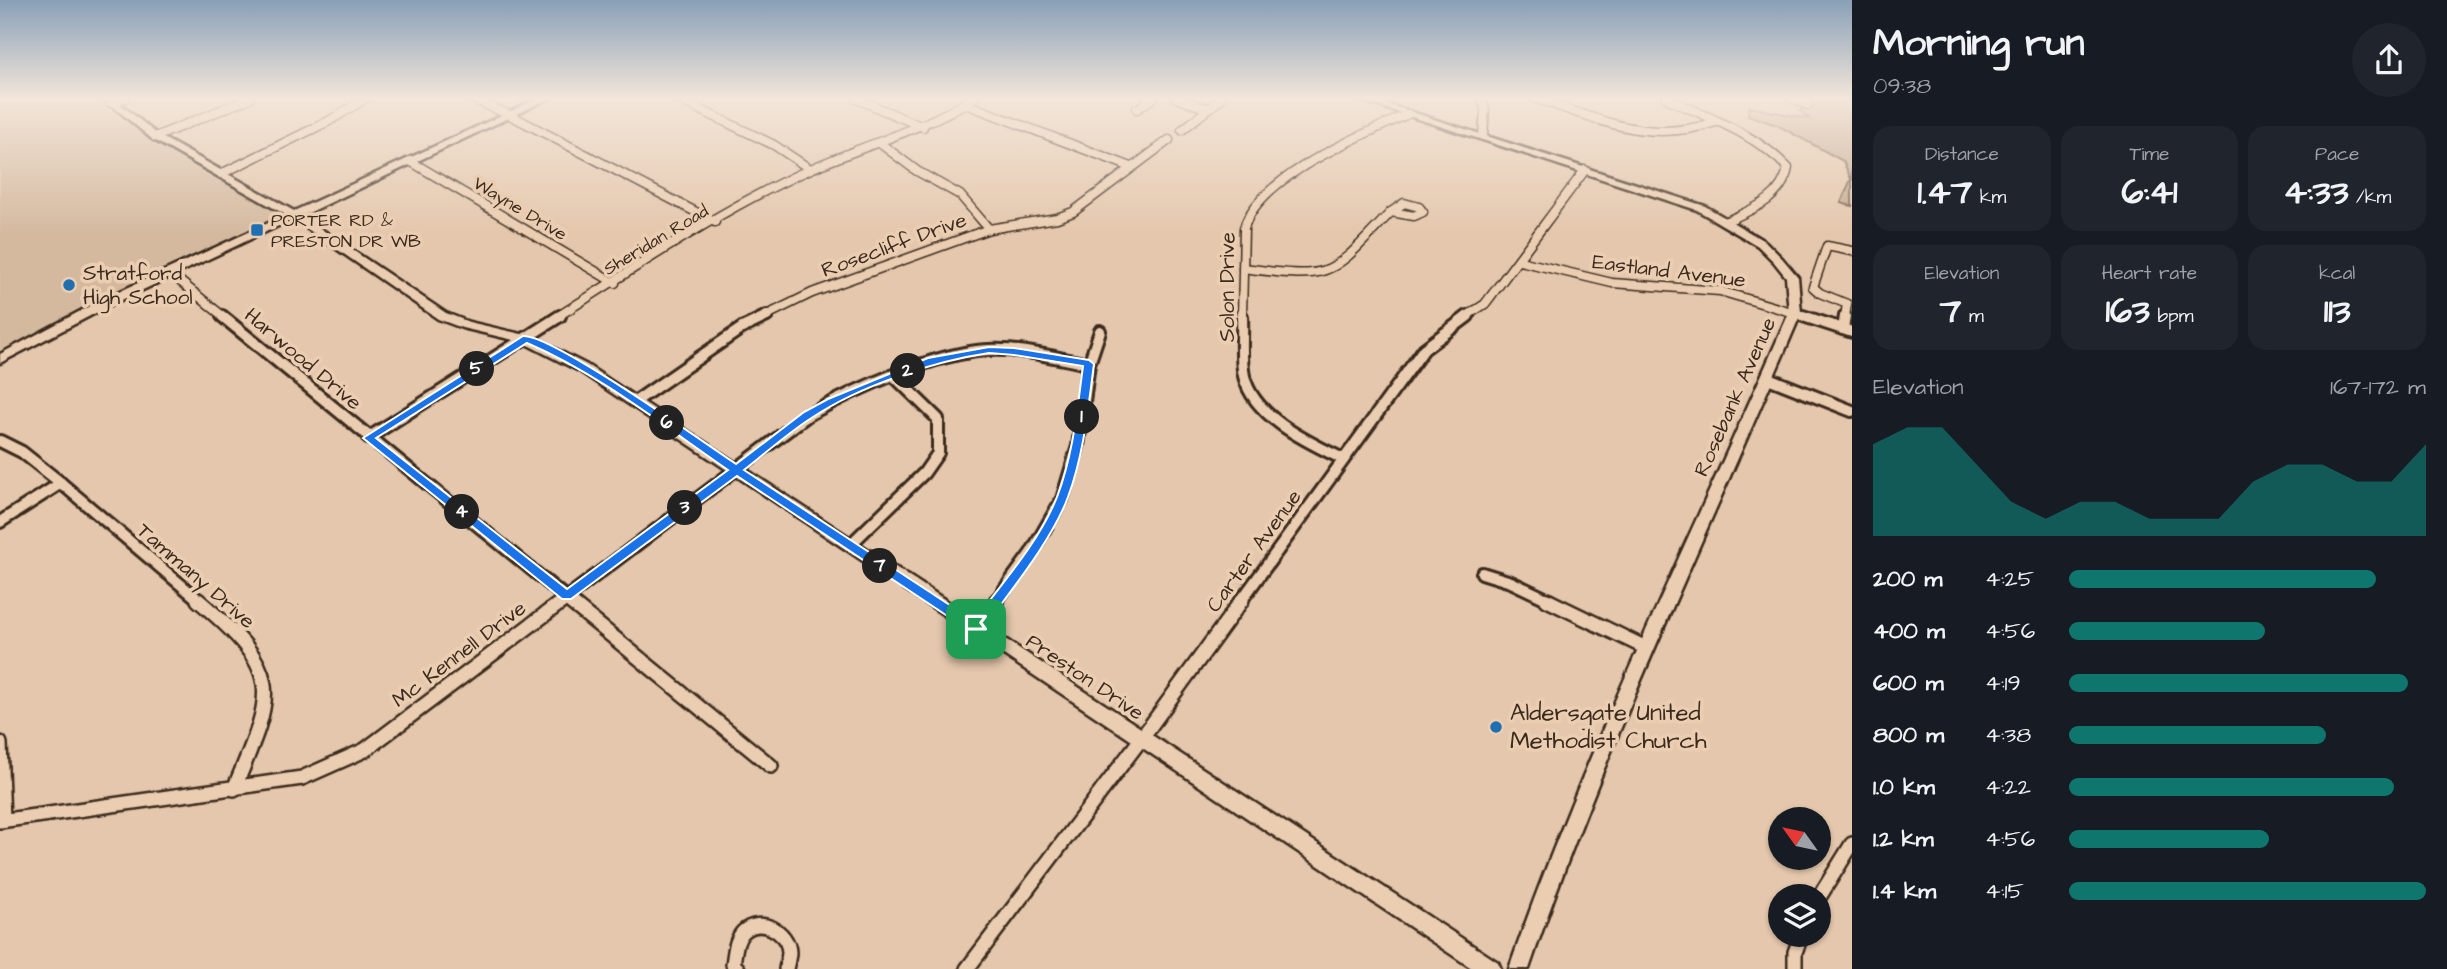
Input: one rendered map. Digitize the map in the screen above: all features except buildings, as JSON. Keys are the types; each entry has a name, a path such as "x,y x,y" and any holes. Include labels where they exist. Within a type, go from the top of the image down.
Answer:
{"street":[{"name":"Preston Drive","path":"166,143 294,215 442,316 466,325 526,338 552,349 636,401 736,470 1491,969"},
{"path":"221,174 284,143"},
{"path":"0,359 58,326 449,143"},
{"path":"564,143 715,222"},
{"path":"770,143 810,169"},
{"path":"1069,143 1131,167"},
{"name":"Rosecliff Drive","path":"636,401 742,328 771,312 875,269 989,229 1057,218 1073,212 1164,143"},
{"name":"Solon Drive","path":"1343,460 1287,431 1252,395 1244,377 1243,228 1254,204 1330,151 1347,143"},
{"name":"Rosebank Avenue","path":"1505,143 1675,197 1727,221 1762,244 1791,276 1794,313 1768,378 1646,648 1542,896 1519,969"},
{"path":"1727,221 1777,195 1787,182 1788,169 1778,156 1760,143"},
{"path":"881,144 917,171 960,195 989,229"},
{"name":"Sheridan Road","path":"369,438 715,222 810,169 881,144"},
{"name":"Wayne Drive","path":"410,161 615,283"},
{"name":"Carter Avenue","path":"967,969 1141,739 1423,349 1448,328 1485,304 1586,170"},
{"path":"1243,268 1296,274 1333,269 1391,212"},
{"path":"1847,331 1850,307 1844,301 1816,291 1813,287 1827,246 1852,251"},
{"name":"Eastland Avenue","path":"1520,261 1612,283 1720,291 1847,331"},
{"name":"Harwood Drive","path":"170,273 771,766"},
{"path":"976,629 1031,553 1062,499 1078,446 1089,364 1100,331"},
{"name":"Mc Kennell Drive","path":"2,820 302,778 365,750 808,415 832,401 931,360 989,350 1014,351 1089,364"},
{"path":"850,545 924,473 937,453 938,419 895,377"},
{"path":"1768,378 1852,411"},
{"name":"Tammany Drive","path":"0,441 22,453 61,483 231,628 261,667 265,695 256,736 234,789"},
{"path":"0,522 61,483"},
{"path":"1482,573 1511,582 1646,648"},
{"path":"0,743 2,820"},
{"path":"1827,884 1852,844"},
{"path":"738,969 733,964 733,946 745,931 758,924 773,926 786,939 790,960 786,969"},
{"path":"1795,969 1797,947"}],"shaded area":[{"name":"Stratford High School","path":"0,143 159,143 277,212 278,219 0,350"},
{"path":"1810,143 1852,143 1852,206 1841,203 1851,179 1843,161"}],"place":[{"name":"PORTER RD & PRESTON DR WB","path":"257,230"},
{"name":"Stratford High School","path":"69,285"},
{"name":"Aldersgate United Methodist Church","path":"1496,727"}],"route":[{"path":"976,629 736,470 610,384 552,349 526,338 369,438 567,596 736,470 808,415 832,401 931,360 961,354 989,350 1014,351 1089,364 1078,446 1062,499 1031,553 976,629"}]}
